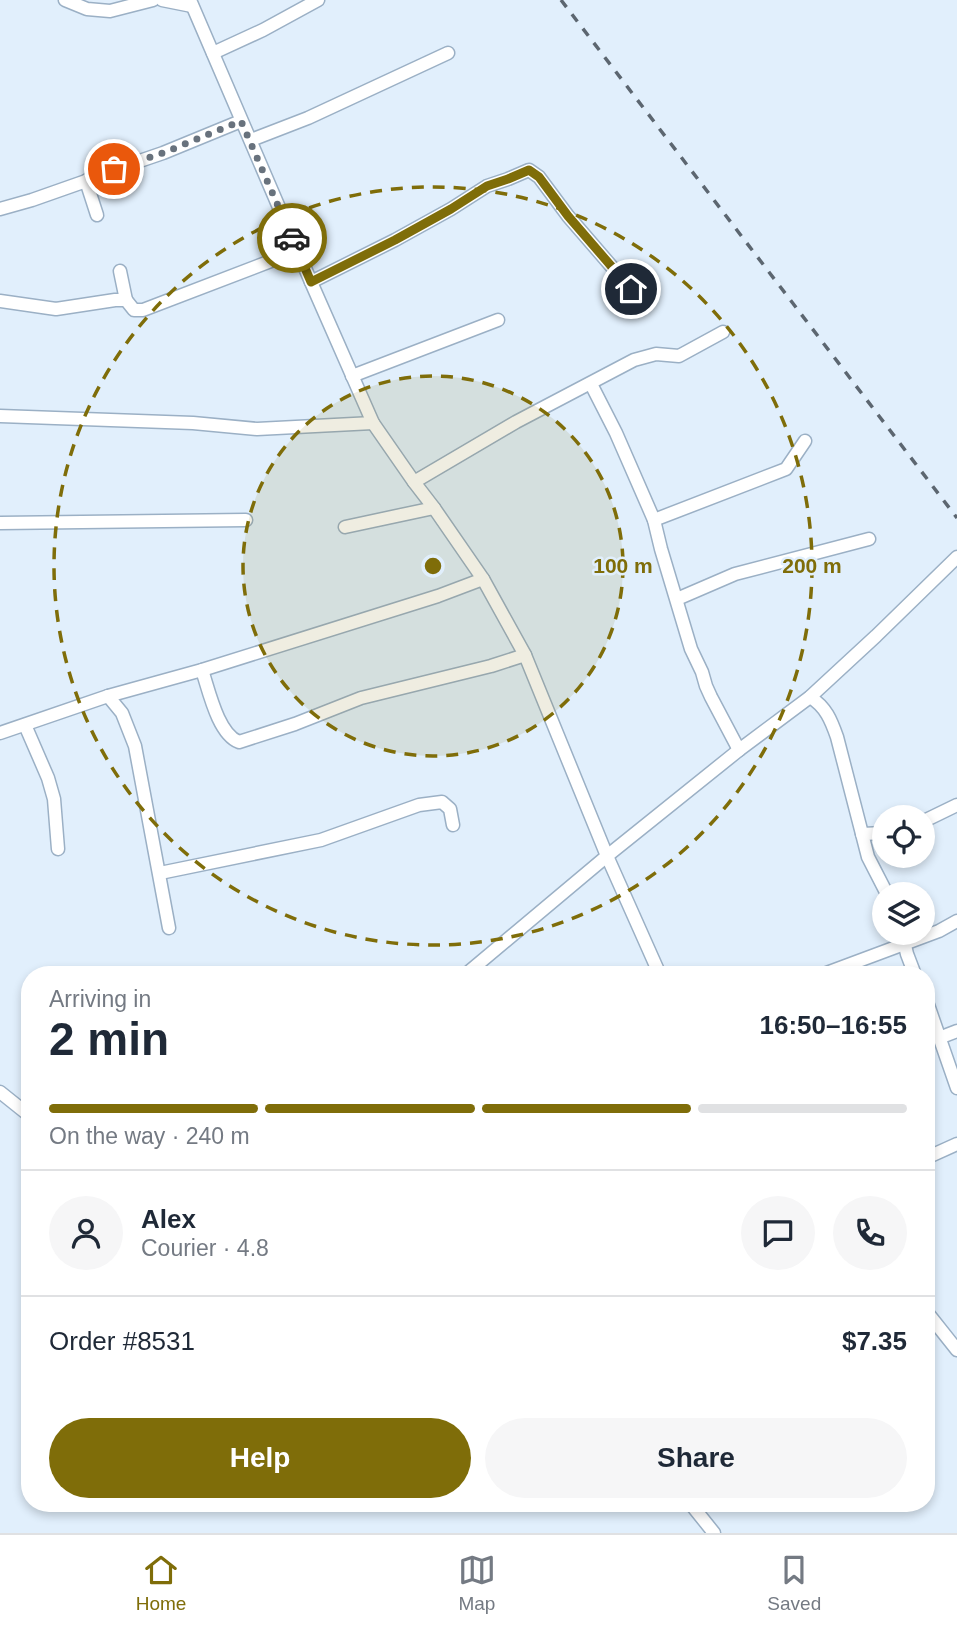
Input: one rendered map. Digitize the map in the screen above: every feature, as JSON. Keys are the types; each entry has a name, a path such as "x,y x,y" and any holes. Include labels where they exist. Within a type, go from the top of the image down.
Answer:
{"street":[{"path":"65,0 87,9 110,11 153,0"},
{"path":"162,0 191,3 373,423 483,579 525,655 607,856 656,966"},
{"path":"213,53 318,0"},
{"path":"251,140 308,118 448,53"},
{"path":"0,209 163,153 241,121"},
{"path":"311,282 395,240 487,186 529,170 539,177 568,216 631,289"},
{"path":"86,181 97,215"},
{"path":"120,271 126,300 134,310 143,310 297,251"},
{"path":"0,301 56,309 126,300"},
{"path":"352,376 498,320"},
{"path":"414,482 516,422 634,360 656,354 679,356 723,332"},
{"path":"591,384 654,520 691,649 706,686 740,750"},
{"path":"0,416 193,423 257,429 373,423"},
{"path":"654,520 786,469 805,441"},
{"path":"345,527 434,508"},
{"path":"0,523 246,520"},
{"path":"677,599 735,574 869,539"},
{"path":"476,966 607,856 810,697 957,557"},
{"path":"0,733 108,696 202,670 438,596 483,579"},
{"path":"202,670 223,729 231,739 239,742 361,698 525,655"},
{"path":"108,696 122,713 135,746 169,928"},
{"path":"810,697 824,708 831,720 868,857 881,882"},
{"path":"25,725 54,799 58,849"},
{"path":"160,873 321,840 419,805 442,802 450,809 453,825"},
{"path":"935,816 957,805"},
{"path":"862,834 872,834"},
{"path":"935,932 957,921"},
{"path":"841,966 887,945"},
{"path":"904,945 911,966"},
{"path":"935,1024 957,1087"},
{"path":"939,1038 957,1031"},
{"path":"0,1092 21,1109"},
{"path":"935,1154 957,1144"},
{"path":"935,1322 957,1350"},
{"path":"697,1512 714,1533"}],"railway":[{"path":"561,0 957,518"}],"way so far":[{"path":"114,169 163,153 241,121 292,238"}],"route":[{"path":"292,238 311,282 395,240 481,189 532,170 631,289"}]}
